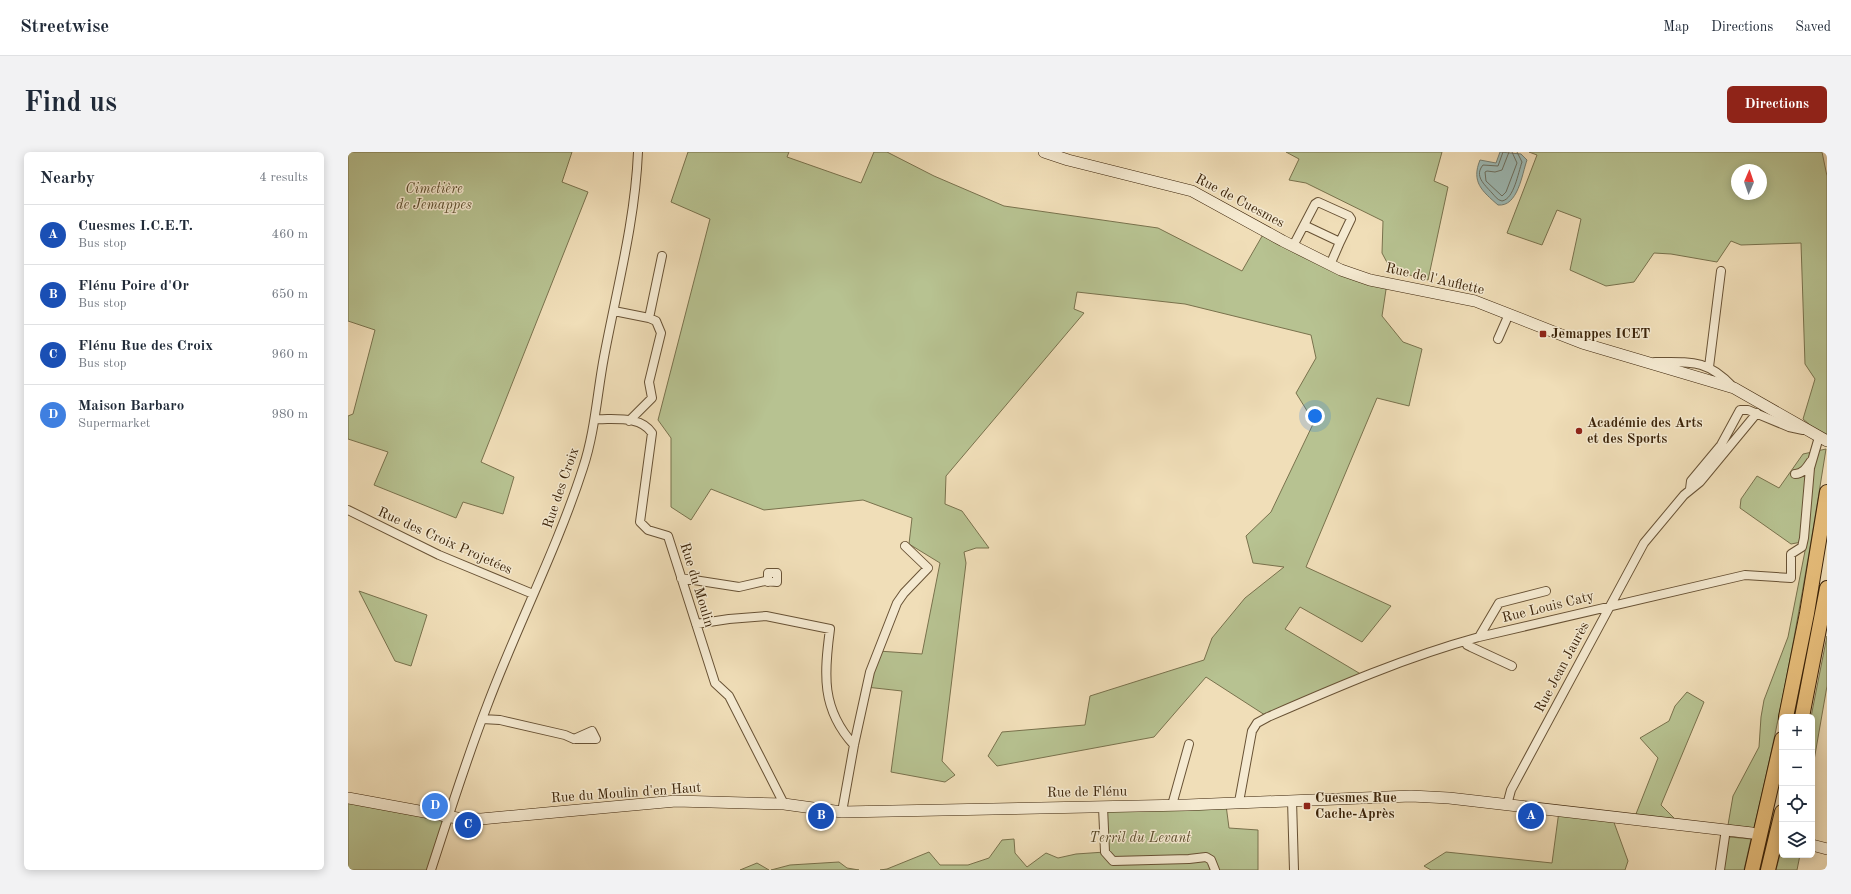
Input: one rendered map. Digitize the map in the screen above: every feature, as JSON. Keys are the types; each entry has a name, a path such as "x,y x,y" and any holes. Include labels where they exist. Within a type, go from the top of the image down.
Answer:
{"highway":[{"path":"1787,714 1807,613 1827,492"},
{"path":"1803,714 1827,588"},
{"path":"1752,870 1779,750"},
{"path":"1768,870 1780,822"}],"street":[{"name":"Rue des Croix","path":"431,870 482,718 533,594 563,527 584,466 595,419 604,357 632,219 636,190 638,152"},
{"name":"Rue de Cuesmes","path":"1044,152 1068,160 1192,191 1330,265 1370,280"},
{"path":"1293,246 1315,204 1321,203 1349,216 1350,219 1330,265"},
{"path":"1304,225 1340,242"},
{"path":"649,318 662,256"},
{"path":"1709,367 1722,271"},
{"name":"Rue de l'Auflette","path":"1370,280 1475,301 1582,343 1734,388 1823,439"},
{"path":"614,312 649,318 656,321 661,333 649,382 652,398 629,421"},
{"path":"1498,339 1509,314"},
{"path":"1648,362 1696,364 1709,367 1721,374 1734,388"},
{"name":"Rue Jean Jaurès","path":"1690,488 1691,481 1721,445 1740,410 1745,409 1789,427 1807,430"},
{"name":"Rue Jean Jaurès","path":"1507,805 1511,790 1644,543 1690,488 1700,482 1757,413"},
{"name":"Rue du Moulin","path":"595,419 640,422 648,426 652,433 640,522 648,530 668,536 715,682 729,696 784,804"},
{"name":"Rue Louis Caty","path":"1239,802 1252,731 1257,723 1268,716 1392,665 1466,641 1610,605 1745,574 1791,578 1791,554 1802,547 1804,538 1810,468 1813,457 1823,439"},
{"path":"1795,474 1799,474 1804,471 1813,457"},
{"name":"Rue des Croix Projetées","path":"348,510 439,555 533,594"},
{"path":"842,812 854,745 870,672 897,603 904,593 928,568 905,546"},
{"path":"681,578 740,588 768,582"},
{"path":"1479,638 1499,603 1546,591"},
{"path":"696,624 729,619 766,616 830,629 826,656 826,696 842,732 854,745"},
{"path":"1466,641 1467,645 1512,666"},
{"path":"482,718 565,735 574,739"},
{"path":"1172,805 1189,744"},
{"path":"1243,781 1241,774 1245,744"},
{"name":"Rue de Flénu","path":"1004,809 1172,805 1411,796 1449,798 1752,833"},
{"name":"Rue du Moulin d'en Haut","path":"348,798 449,816 481,819 676,801 784,804 842,812 1004,809"},
{"path":"1292,800 1294,870"},
{"path":"1103,807 1105,852 1113,861 1188,859 1206,857 1211,860 1215,870"},
{"path":"1720,870 1726,829"},
{"path":"1815,846 1827,849"}],"green space":[{"name":"Cimetière de Jemappes","path":"348,152 572,152 562,182 588,192 481,462 514,477 503,514 463,502 456,518 374,485 388,452 348,439 348,416 353,414 375,330 348,321"},
{"path":"688,152 789,152 787,157 861,183 874,152 887,152 934,176 1004,206 1158,228 1242,271 1265,231 1283,241 1387,283 1382,316 1403,342 1422,349 1409,406 1377,398 1306,567 1391,606 1362,642 1300,607 1285,629 1364,676 1268,717 1206,677 1154,737 997,766 988,756 1002,732 1085,725 1090,696 1204,660 1212,638 1245,598 1284,567 1253,563 1246,536 1271,512 1314,422 1296,393 1316,358 1311,335 1185,304 1077,292 1074,309 1084,313 946,476 945,504 962,511 989,548 976,548 964,552 966,563 942,761 955,775 945,782 891,772 902,691 866,687 878,651 922,654 940,563 909,544 912,518 863,500 764,510 711,489 691,520 671,507 671,438 658,420 710,219 671,202"},
{"path":"1286,152 1442,152 1434,181 1448,187 1428,280 1391,270 1382,253 1383,221 1306,183 1289,180 1299,159"},
{"path":"1529,152 1822,152 1827,176 1827,436 1817,431 1803,419 1815,379 1805,364 1801,243 1741,245 1731,241 1717,262 1671,254 1654,253 1634,282 1606,286 1570,270 1581,219 1557,210 1542,245 1507,233 1537,155"},
{"path":"1826,449 1794,639 1775,734 1754,828 1728,825 1733,796 1759,747 1764,700 1788,637 1807,541 1791,544 1740,508 1741,499 1757,476 1779,488 1803,454"},
{"path":"359,591 427,615 411,666 395,661"},
{"path":"1827,636 1827,686 1815,755 1815,714 1812,714"},
{"path":"1687,692 1704,702 1661,805 1680,824 1634,819 1658,758 1640,738 1669,721 1675,706"},
{"path":"348,798 449,816 431,870 348,870"},
{"name":"Terril du Levant","path":"1226,805 1229,828 1258,830 1258,870 880,870 887,869 929,852 940,865 968,865 989,858 1002,840 1014,839 1015,853 1027,867 1046,853 1058,858 1076,854 1105,852 1103,807"},
{"path":"1559,811 1612,817 1628,861 1625,870 1431,870 1424,866 1446,852 1552,863"},
{"path":"1730,837 1751,839 1744,870 1720,870 1723,849"},
{"path":"1779,858 1799,858 1797,870 1776,870"},
{"path":"839,862 847,868 859,870 771,870 790,865"},
{"path":"757,863 769,870 740,870"}],"water":[{"path":"1500,152 1521,154 1527,160 1515,195 1505,204 1498,205 1480,186 1477,174 1480,160 1496,163"}],"place":[{"name":"Jemappes ICET","path":"1543,334"},
{"name":"Académie des Arts et des Sports","path":"1579,431"},
{"name":"Maison Barbaro","path":"435,806"},
{"name":"Cuesmes Rue Cache-Après","path":"1307,806"},
{"name":"Flénu Poire d'Or","path":"821,816"},
{"name":"Cuesmes I.C.E.T.","path":"1531,816"},
{"name":"Flénu Rue des Croix","path":"468,825"}]}
